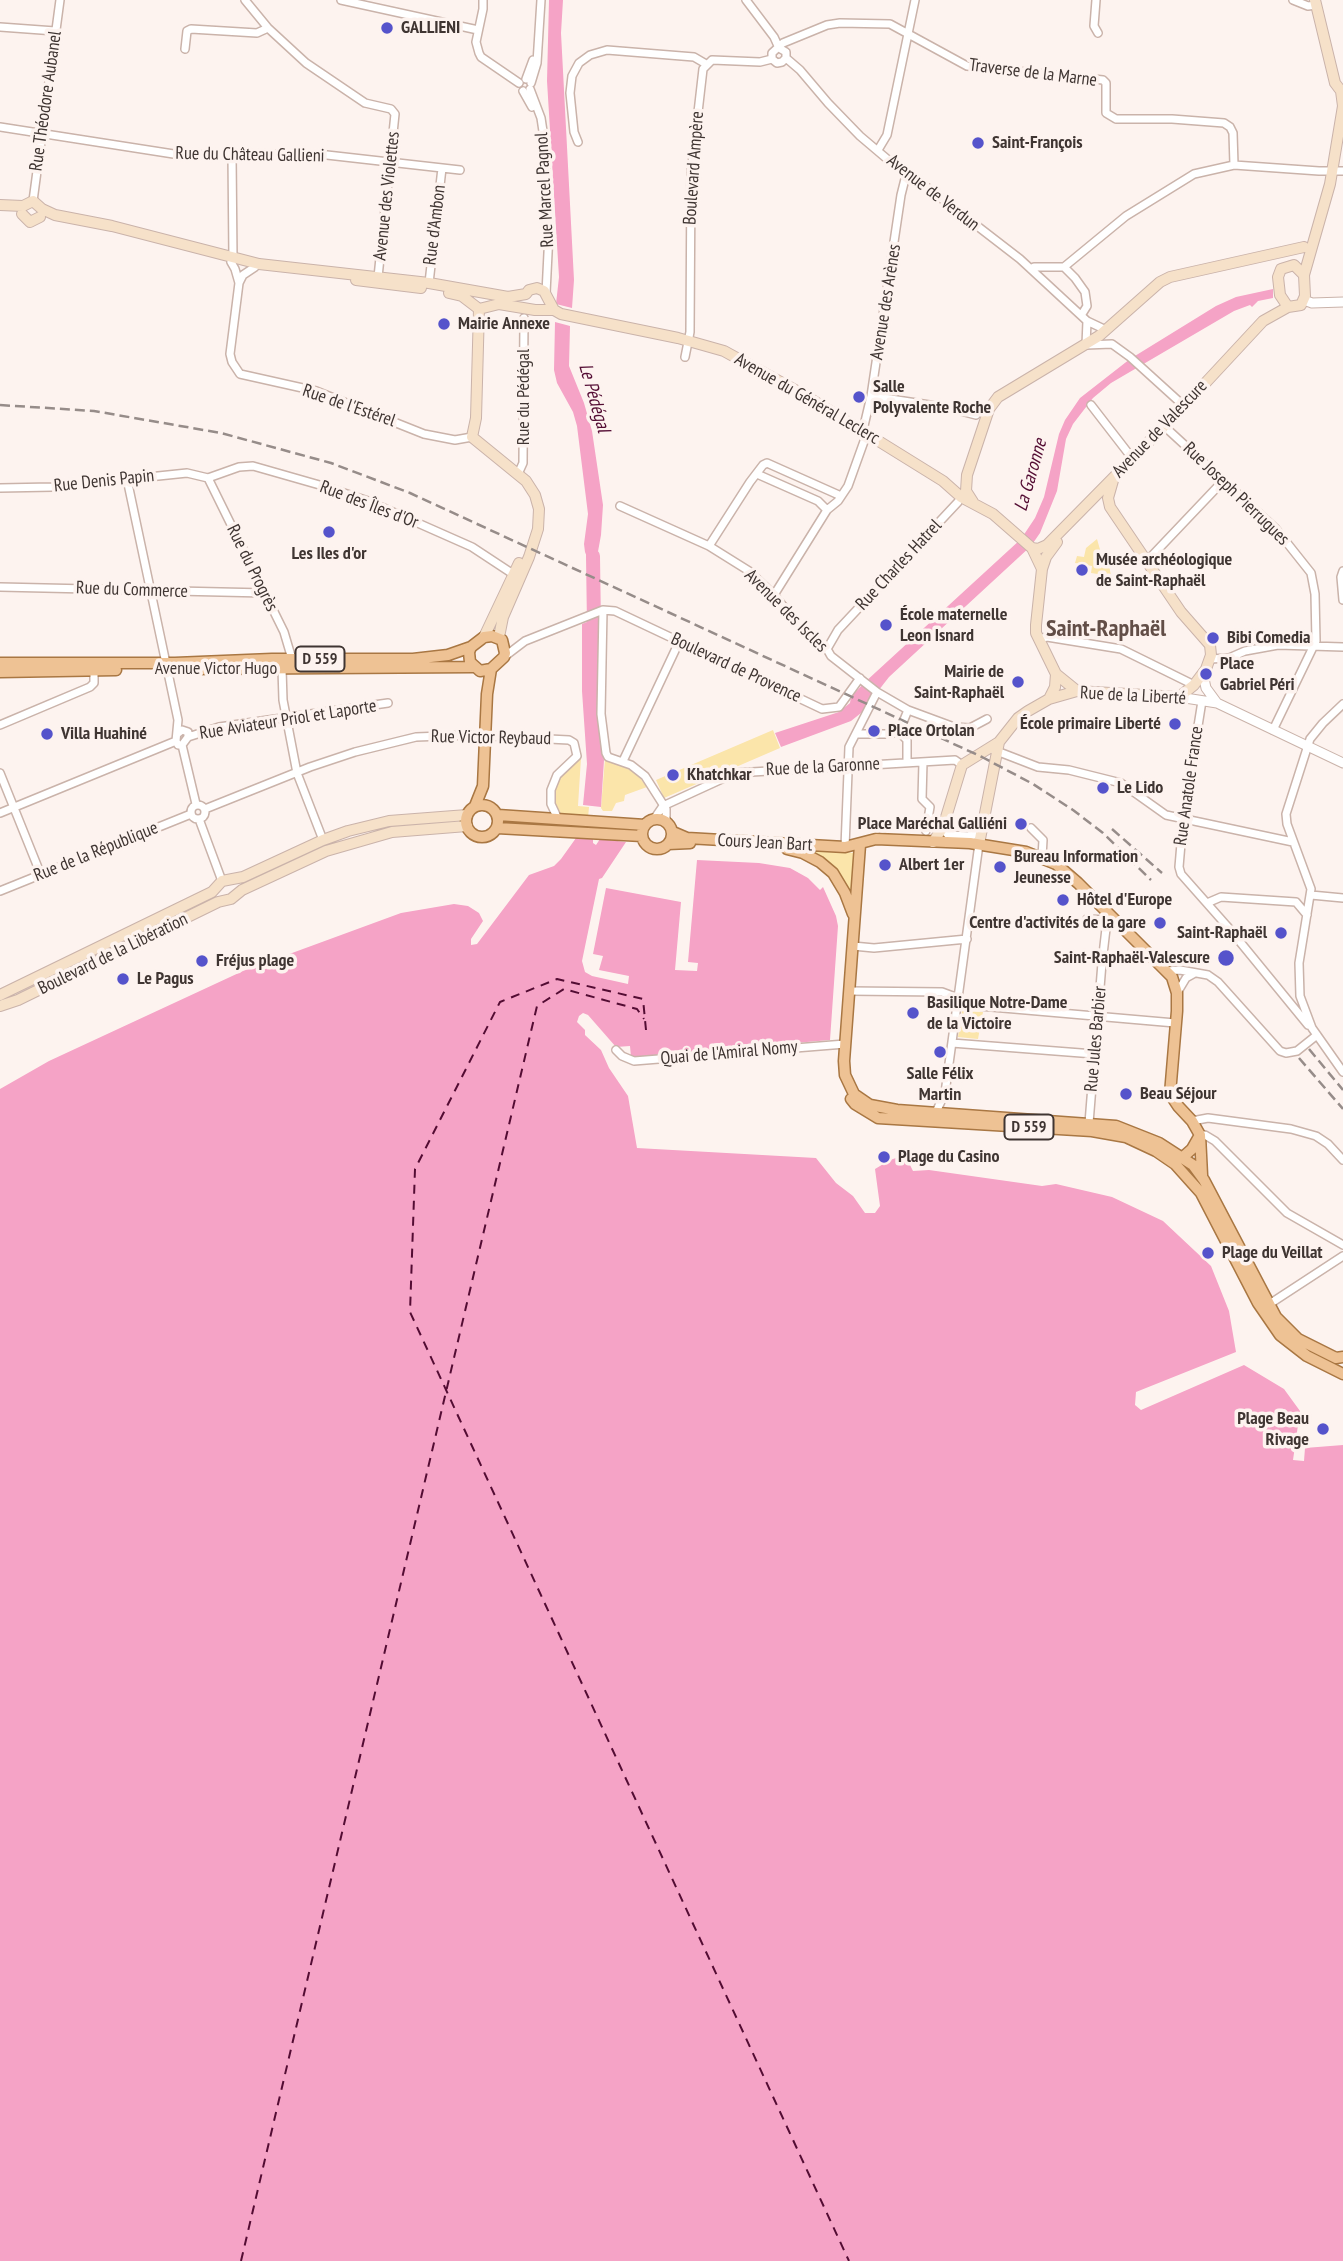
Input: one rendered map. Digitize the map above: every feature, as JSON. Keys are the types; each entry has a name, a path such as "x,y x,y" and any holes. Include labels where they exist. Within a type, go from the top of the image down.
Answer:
{"main road":[{"path":"1315,2 1343,106 1342,128 1338,171 1315,231 1304,275 1304,300 1297,307 1288,307 1281,300 1279,272 1288,266 1315,231"},
{"path":"1338,88 1342,128"},
{"path":"0,207 26,207 254,267 346,278 373,284 425,288 481,301 514,297 541,289 555,311"},
{"path":"26,207 30,222 41,213"},
{"path":"973,502 966,491 967,475 992,403 1086,345 1160,282 1170,277 1304,247"},
{"path":"232,261 429,283 481,301"},
{"path":"1288,266 1297,267 1304,275"},
{"path":"530,291 525,301 531,312 546,297"},
{"path":"481,301 476,418 472,437 530,487 537,502 539,517 533,542 517,577 484,637 471,647 469,657 482,669 487,694 483,786 470,816 473,834 480,837 491,835 497,828"},
{"name":"Avenue du Général Leclerc","path":"481,301 531,312 555,311 689,341 739,358 865,431 946,482 961,497 1007,524 1032,548 1042,569"},
{"name":"Avenue de Valescure","path":"1032,548 1038,549 1047,545 1184,406 1263,321 1288,307"},
{"path":"946,482 967,475"},
{"path":"1114,477 1108,498 1110,507 1186,618 1210,645 1210,659 1203,674 1179,696"},
{"path":"1077,691 1056,674 1039,639 1036,625 1042,569 1051,548 1090,502 1110,507"},
{"path":"482,669 503,657 505,648 500,638 503,617 517,577"},
{"path":"484,637 500,638"},
{"name":"Avenue Victor Hugo","path":"0,672 94,670 292,659 439,657 471,647"},
{"name":"Avenue Victor Hugo","path":"0,663 282,670 482,669"},
{"path":"1049,699 1055,687 1056,674"},
{"name":"Rue de la Liberté","path":"995,747 1018,718 1049,699 1077,691 1179,696"},
{"path":"933,842 943,827 962,765 995,747"},
{"path":"979,844 995,747"},
{"path":"483,786 494,811 497,828"},
{"path":"235,895 236,887 223,883 218,895 224,900 231,899 309,858 362,839 470,816 484,805 494,811 579,821 644,826 666,821 673,832 668,844 660,849 651,848 645,843 644,826"},
{"name":"Boulevard de la Libération","path":"0,995 212,892 223,883 323,840 389,821 470,816"},
{"path":"497,828 629,835 644,826"},
{"name":"Cours Jean Bart","path":"673,832 687,838 845,847 860,845"},
{"name":"D 559","path":"1202,1170 1159,1143 1131,1131 1089,1123 888,1108 860,1100 845,1075 860,845 876,839 979,844 1045,858 1063,868 1110,918 1167,971 1177,993 1170,1094 1200,1135 1202,1170 1275,1329 1307,1356 1339,1364"},
{"name":"Cours Jean Bart","path":"668,844 786,849 803,853 833,873 845,892 854,919"},
{"name":"Boulevard de la Libération","path":"0,1006 18,1000 224,900"},
{"name":"D 559","path":"845,1044 840,1060 843,1086 855,1104 878,1118 1113,1134 1156,1151 1185,1174 1208,1205 1266,1307"},
{"path":"1183,1157 1192,1149 1200,1135"}],"street":[{"name":"Rue Théodore Aubanel","path":"26,207 41,133 60,0"},
{"path":"185,49 187,32 191,29 257,33 268,28 245,0"},
{"path":"341,0 383,4 478,30"},
{"path":"483,0 476,48 481,57 526,85 537,63 539,0"},
{"path":"578,142 574,132 570,93 572,76 579,63 590,55 607,50 694,57 706,64 718,59 760,62 772,59 780,63 786,58 786,52 779,48 774,37 746,0"},
{"path":"878,150 887,135 910,35 915,0"},
{"path":"1096,0 1094,26 1098,33"},
{"path":"1293,0 1308,6 1315,2"},
{"name":"Traverse de la Marne","path":"779,48 783,43 827,25 890,24 967,66 1103,80 1106,83 1106,113 1116,119 1224,123 1233,133 1234,165"},
{"path":"0,27 55,32"},
{"name":"Avenue des Violettes","path":"268,28 306,63 327,78 365,103 391,109 395,114 378,277"},
{"path":"772,59 772,53 779,48"},
{"name":"Avenue de Verdun","path":"786,58 800,69 860,136 1031,269 1085,317 1106,330"},
{"name":"Boulevard Ampère","path":"685,357 689,341 691,173 701,75 706,64"},
{"name":"Rue Marcel Pagnol","path":"526,85 539,128 545,231 543,273 530,291"},
{"name":"Rue Marcel Pagnol","path":"526,85 541,118 544,138 549,233 546,297"},
{"name":"Rue du Château Gallieni","path":"0,127 180,155 318,154 460,170"},
{"path":"232,155 232,261 239,283"},
{"path":"1031,269 1064,267 1126,216 1194,174 1234,165 1338,171"},
{"name":"Rue d'Ambon","path":"429,283 442,168"},
{"name":"Avenue des Arènes","path":"774,595 827,510 848,486 865,431 872,396 906,174"},
{"path":"1265,255 1288,266"},
{"path":"239,283 243,275 254,267"},
{"path":"1064,267 1085,292 1086,345 1112,344 1184,406"},
{"name":"Rue de l'Estérel","path":"239,283 230,354 240,374 316,391 424,434 455,440 472,437"},
{"path":"1304,300 1343,302"},
{"name":"Rue du Pédégal","path":"518,474 523,463 531,312"},
{"path":"872,396 976,415"},
{"path":"1091,405 1132,458"},
{"name":"Rue Joseph Pierrugues","path":"1164,426 1276,529 1311,573 1315,594 1314,645"},
{"path":"709,546 762,465 767,463 841,496"},
{"name":"Rue des Îles d'Or","path":"208,478 239,467 253,466 323,486 375,504 472,547 517,577"},
{"name":"Rue Denis Papin","path":"0,488 53,486 187,473 208,478"},
{"path":"757,474 818,501 827,510"},
{"name":"Rue du Progrès","path":"208,478 288,642 292,659"},
{"path":"127,479 178,720 179,740 196,804"},
{"path":"1147,561 1223,481"},
{"name":"Rue Charles Hatrel","path":"827,649 838,630 961,497"},
{"name":"Avenue des Iscles","path":"620,506 709,546 749,571 774,595 811,640 827,649 831,656 860,682 877,692 908,710 964,728 970,728 986,719"},
{"path":"1343,571 1343,600"},
{"name":"Rue du Commerce","path":"0,587 265,593"},
{"path":"503,657 525,641 602,610 601,714 608,757 624,761 645,776 667,812 666,821"},
{"name":"Boulevard de Provence","path":"602,610 615,611 822,709 832,709 844,702 860,682"},
{"path":"1039,639 1047,637 1114,647 1194,685"},
{"path":"500,638 525,641"},
{"path":"624,761 679,642"},
{"path":"1210,659 1229,658 1245,651 1278,645 1343,647"},
{"path":"1273,730 1314,645"},
{"path":"0,725 90,687 94,683 94,670"},
{"path":"282,670 286,718 297,773 323,840"},
{"path":"1203,674 1206,688 1217,703"},
{"path":"845,847 849,747 877,692"},
{"name":"Rue de la Liberté","path":"1179,696 1217,703 1343,763"},
{"name":"Rue Anatole France","path":"1202,701 1183,820 1179,862 1181,874 1312,1028"},
{"name":"Rue Aviateur Priol et Laporte","path":"0,813 179,740 187,733 388,703"},
{"path":"1343,704 1315,733 1308,746 1288,808 1287,824 1310,883 1311,895 1299,963 1299,986 1312,1028 1343,1072"},
{"path":"899,732 908,710"},
{"path":"178,720 187,733 179,740"},
{"path":"857,734 899,732"},
{"path":"899,732 907,740 907,762"},
{"name":"Rue Victor Reybaud","path":"205,809 355,752 395,741 436,736 485,736 569,740 574,743 577,756 557,775 551,790 551,804 558,819"},
{"path":"995,747 1038,767 1069,770 1121,783 1159,811 1183,820 1293,842"},
{"name":"Rue de la Garonne","path":"663,806 735,773 955,760 962,765"},
{"path":"923,762 922,799 930,807 926,831"},
{"path":"0,773 41,875"},
{"path":"196,804 205,809 204,815 199,819"},
{"path":"196,804 192,807 191,814 199,819 223,883"},
{"path":"644,826 663,806"},
{"name":"Rue de la République","path":"0,891 191,814"},
{"path":"1280,838 1287,824"},
{"path":"943,827 950,836 970,837 982,826"},
{"path":"1031,828 1044,840 1045,858"},
{"path":"936,1112 946,1093 979,844"},
{"path":"1206,903 1222,897 1296,902 1311,895 1343,898"},
{"path":"1296,902 1307,915"},
{"path":"1087,919 1110,918"},
{"name":"Rue Jules Barbier","path":"1089,1123 1097,1017 1110,918"},
{"path":"853,946 874,948 967,939"},
{"path":"1167,971 1208,975 1280,1051 1297,1051 1317,1035"},
{"path":"1177,993 1186,978 1196,973"},
{"path":"1282,993 1290,993 1299,986"},
{"path":"849,991 942,992 958,1001 1175,1023"},
{"path":"952,1043 1094,1054"},
{"name":"Quai de l'Amiral Nomy","path":"616,1050 634,1061 845,1044"},
{"path":"1192,1121 1208,1118 1291,1129 1316,1136 1343,1160"},
{"path":"1200,1135 1215,1141 1287,1213 1343,1245"},
{"path":"1266,1307 1343,1256"}],"shaded area":[{"path":"549,0 563,0 561,33 574,280 572,308 556,304 559,277 547,81"},
{"path":"1273,289 1273,298 1234,311 1111,383 1093,398 1073,424 1066,439 1057,491 1040,533 1031,546 889,677 861,713 851,721 781,747 775,733 839,712 850,703 851,697 864,683 1021,539 1035,518 1044,497 1059,434 1080,398 1130,359 1216,306 1236,297"},
{"path":"555,322 570,326 569,366 592,431 603,505 597,557 598,575 589,571 585,552 588,514 577,426 573,412 557,383 554,370"},
{"path":"1097,539 1101,553 1107,554 1111,576 1091,573 1092,566 1075,563 1077,556 1084,557 1086,548"},
{"path":"599,617 598,715 604,760 601,807 583,805 587,764 582,691 582,624"},
{"path":"773,730 780,748 664,798 656,780"},
{"path":"581,758 578,806 589,807 588,818 562,816 554,801 557,779"},
{"path":"605,759 633,769 647,787 625,795 624,801 616,803 612,811 603,811 601,808"},
{"path":"576,838 593,839 596,845 600,839 626,842 599,879 582,961 585,972 592,976 628,984 629,976 599,970 603,956 593,954 606,888 681,902 675,970 697,971 698,963 688,962 697,860 759,863 790,868 808,878 820,890 823,887 838,926 830,1040 631,1057 630,1046 616,1047 588,1015 583,1013 579,1016 577,1022 585,1030 585,1035 601,1050 609,1068 628,1096 637,1148 816,1158 836,1183 853,1196 865,1213 875,1213 880,1206 875,1169 905,1155 913,1171 929,1170 1042,1186 1056,1184 1112,1197 1163,1221 1211,1266 1229,1311 1236,1352 1136,1392 1135,1405 1141,1410 1244,1365 1284,1389 1300,1411 1293,1460 1304,1461 1305,1448 1343,1445 1343,2261 0,2261 0,1089 49,1061 243,971 401,913 454,904 468,906 479,913 483,921 471,939 471,945 477,944 529,875 554,866"},
{"path":"814,850 855,853 852,896 813,854"},
{"path":"962,1011 983,1012 978,1039 958,1037"}],"waterway":[{"name":"Le Pédégal","path":"593,556 594,626"}],"ferry route":[{"path":"646,1030 643,999 557,979 500,1002 415,1169 410,1312 849,2261"},
{"path":"241,2261 537,1006 564,989 637,1009 644,1019"}],"railway":[{"path":"0,405 94,411 221,433 331,463 410,493 982,757 1033,784 1073,810 1103,833 1151,880"},
{"path":"1112,829 1162,873"},
{"path":"1309,1049 1343,1090"},
{"path":"1299,1058 1343,1109"}],"place":[{"name":"GALLIENI","path":"387,28"},
{"name":"Saint-François","path":"978,143"},
{"name":"Mairie Annexe","path":"444,324"},
{"name":"Salle Polyvalente Roche","path":"859,397"},
{"name":"Les Iles d'or","path":"329,532"},
{"name":"Musée archéologique de Saint-Raphaël","path":"1082,570"},
{"name":"École maternelle Leon Isnard","path":"886,625"},
{"name":"Bibi Comedia","path":"1213,638"},
{"name":"Place Gabriel Péri","path":"1206,674"},
{"name":"Mairie de Saint-Raphaël","path":"1018,682"},
{"name":"École primaire Liberté","path":"1175,724"},
{"name":"Place Ortolan","path":"874,731"},
{"name":"Villa Huahiné","path":"47,734"},
{"name":"Khatchkar","path":"673,775"},
{"name":"Le Lido","path":"1103,788"},
{"name":"Place Maréchal Galliéni","path":"1021,824"},
{"name":"Albert 1er","path":"885,865"},
{"name":"Bureau Information Jeunesse","path":"1000,867"},
{"name":"Hôtel d'Europe","path":"1063,900"},
{"name":"Centre d'activités de la gare","path":"1160,923"},
{"name":"Saint-Raphaël","path":"1281,933"},
{"name":"Saint-Raphaël-Valescure","path":"1226,958"},
{"name":"Fréjus plage","path":"202,961"},
{"name":"Le Pagus","path":"123,979"},
{"name":"Basilique Notre-Dame de la Victoire","path":"913,1013"},
{"name":"Salle Félix Martin","path":"940,1052"},
{"name":"Beau Séjour","path":"1126,1094"},
{"name":"Plage du Casino","path":"884,1157"},
{"name":"Plage du Veillat","path":"1208,1253"},
{"name":"Plage Beau Rivage","path":"1323,1429"}],"district":[{"name":"Saint-Raphaël","path":"1106,629"}],"water label":[{"name":"La Garonne","path":"1031,475"}]}
